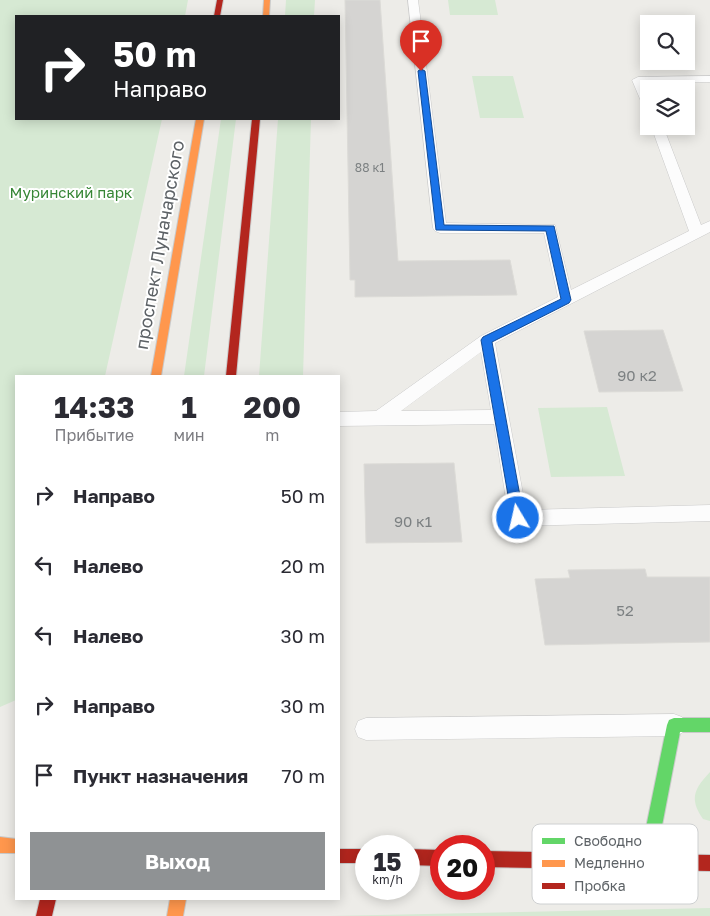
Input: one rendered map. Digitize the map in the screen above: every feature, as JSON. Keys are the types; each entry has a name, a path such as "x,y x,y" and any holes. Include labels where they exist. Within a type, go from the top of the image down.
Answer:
{"main road":[{"path":"217,15 220,0"},
{"path":"266,15 267,0"},
{"name":"проспект Луначарского","path":"156,375 200,120"},
{"path":"231,375 256,120"},
{"path":"654,824 674,725 710,725"},
{"path":"0,845 15,846"},
{"path":"340,856 355,856"},
{"path":"495,859 532,860"},
{"path":"44,916 48,900"},
{"path":"175,916 178,900"}],"lane":[{"path":"413,0 440,228 550,228 566,300"},
{"path":"640,85 638,80 710,79"},
{"path":"379,418 486,340 704,229 661,135"},
{"path":"486,340 518,518 710,513"},
{"path":"340,419 501,417"},
{"path":"366,729 674,725"}],"green space":[{"name":"Муринский парк","path":"0,0 188,0 185,15 15,15 15,120 162,120 105,375 15,375 15,700 0,707"},
{"path":"286,0 315,0 314,15 285,15"},
{"path":"448,0 495,0 498,15 450,15"},
{"path":"472,76 513,76 524,118 480,118"},
{"path":"221,120 236,120 204,375 184,375"},
{"path":"278,120 311,120 303,375 259,375"},
{"path":"607,407 625,476 551,477 538,408"},
{"path":"710,772 710,821 703,819 699,812 696,806 695,794 700,784"},
{"path":"710,908 710,916 329,916"}],"building":[{"path":"345,0 380,0 398,261 510,260 517,295 355,297 355,280 350,280"},
{"path":"663,330 683,391 599,392 584,331"},
{"path":"454,463 462,542 366,543 364,464"},
{"path":"645,569 647,577 710,577 710,642 545,645 535,579 570,578 568,570"}],"traffic: fast":[{"path":"654,824 674,725 710,725"}],"traffic: slow":[{"path":"266,15 267,0"},
{"path":"156,375 200,120"},
{"path":"0,845 15,846"},
{"path":"175,916 178,900"}],"traffic: jam":[{"path":"217,15 220,0"},
{"path":"231,375 256,120"},
{"path":"340,856 355,856"},
{"path":"420,857 430,858"},
{"path":"495,859 532,860"},
{"path":"698,863 710,863"},
{"path":"44,916 48,900"}],"route":[{"path":"421,71 440,228 550,228 566,300 486,340 518,518"}]}
